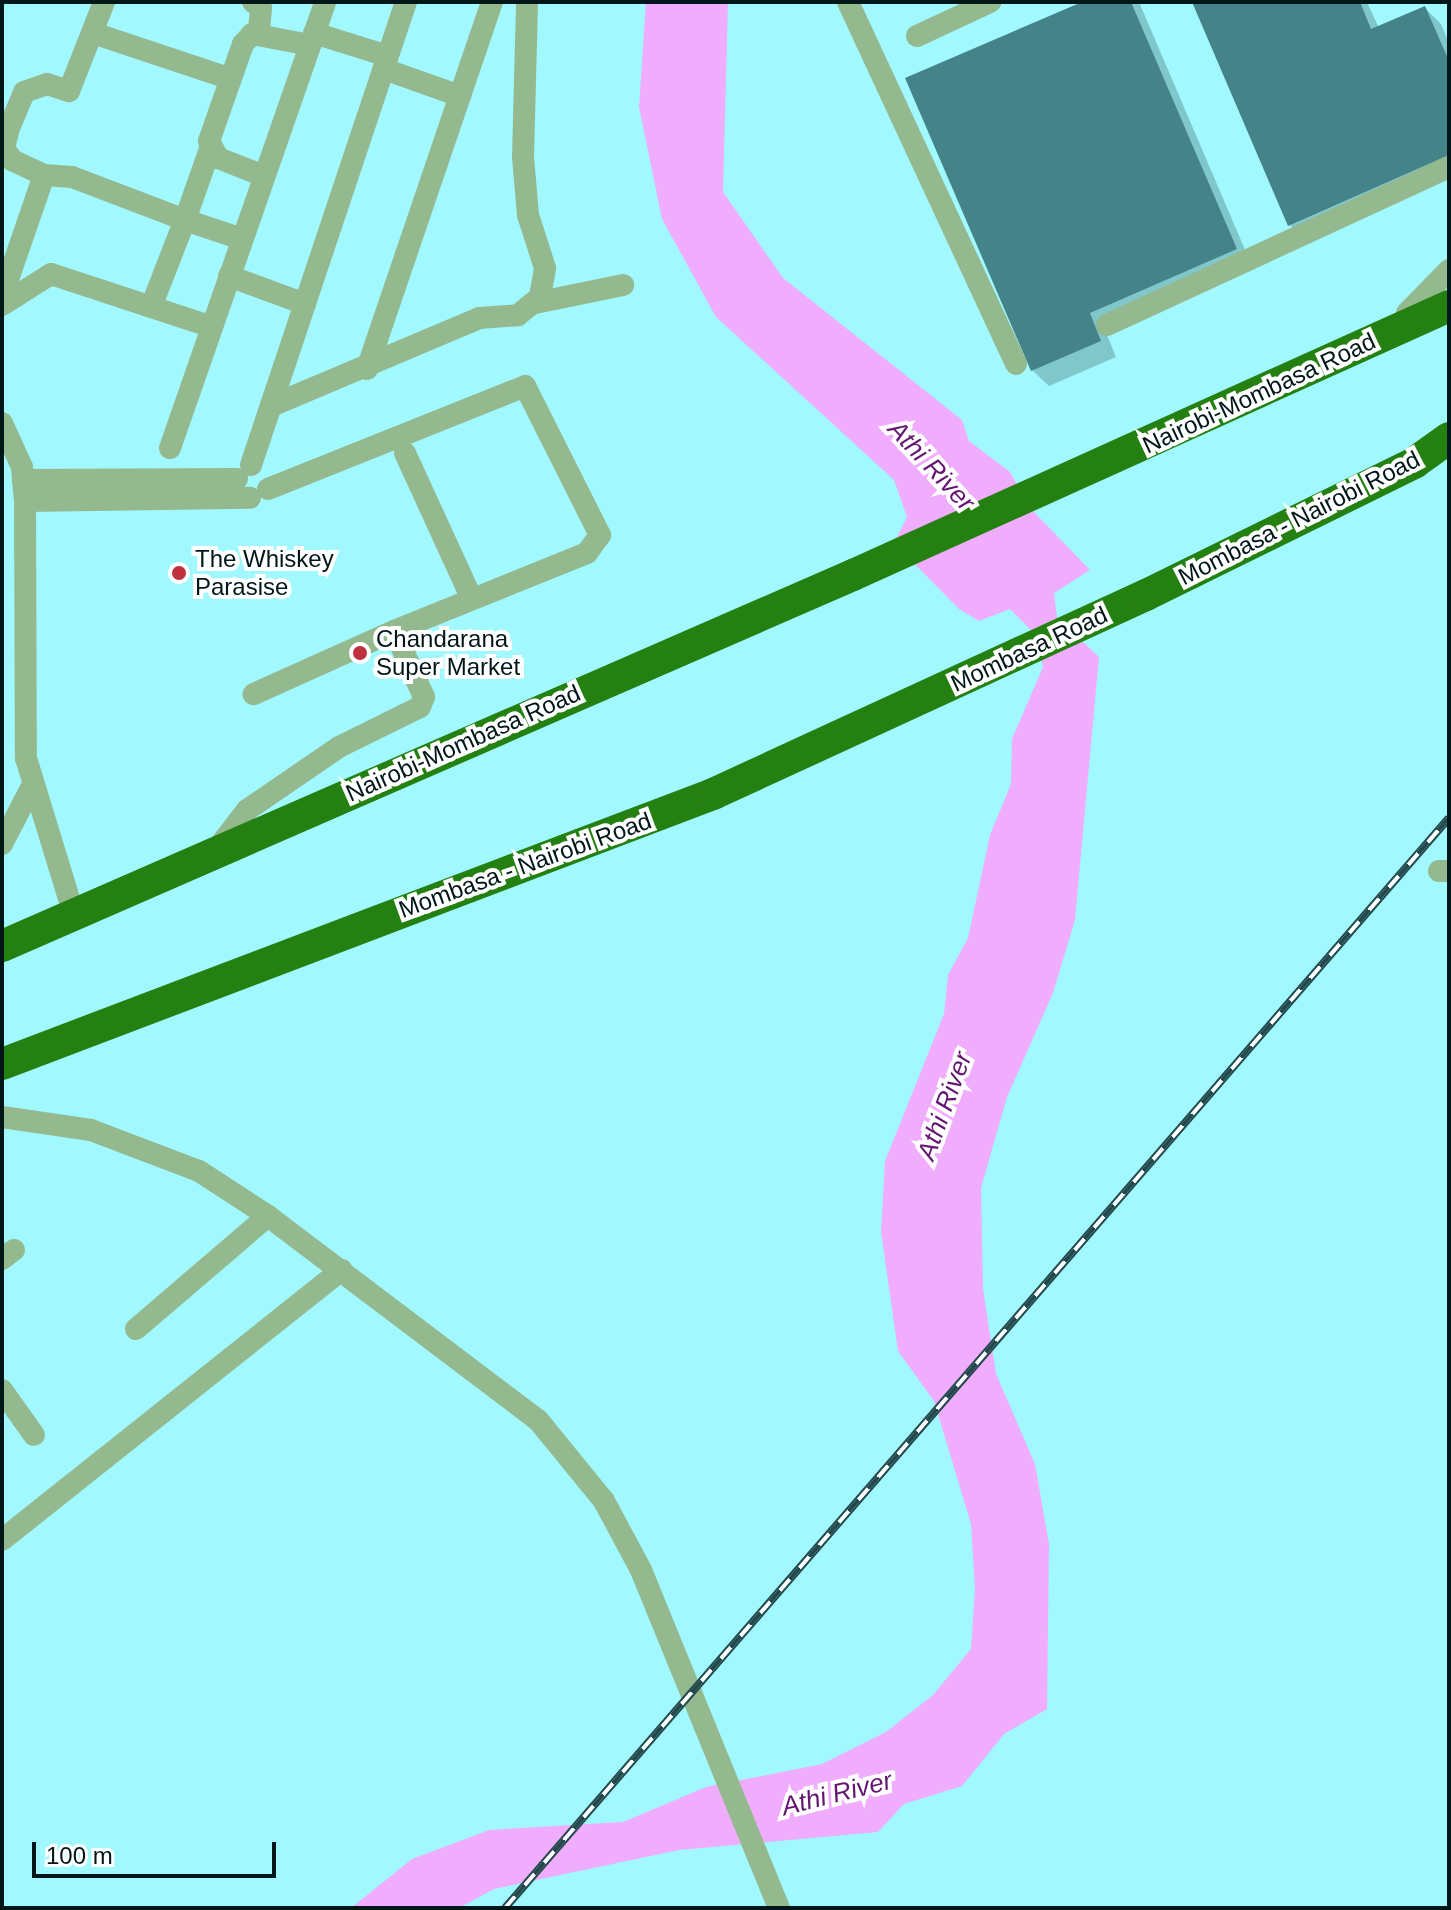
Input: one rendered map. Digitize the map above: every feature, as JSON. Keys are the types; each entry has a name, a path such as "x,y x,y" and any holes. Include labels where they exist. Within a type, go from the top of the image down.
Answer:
{"highway":[{"path":"1337,357 1449,291"},
{"name":"Nairobi-Mombasa Road","path":"73,912 853,575 1449,306"},
{"name":"Mombasa - Nairobi Road","path":"1146,595 1414,463 1448,439"},
{"name":"Mombasa Road","path":"912,703 1146,595"},
{"name":"Mombasa - Nairobi Road","path":"74,1037 662,815 912,703"},
{"path":"2,946 73,912"},
{"path":"2,1050 74,1037"},
{"path":"2,1064 74,1037"}],"street":[{"path":"104,2 69,91 47,84 24,92 4,148 12,160 44,175 72,177 242,239"},
{"path":"253,2 261,8 259,33"},
{"path":"170,448 325,2"},
{"path":"251,483 271,406 406,2"},
{"path":"367,369 492,2"},
{"path":"527,2 525,191 545,268 544,287 535,303"},
{"path":"848,2 1016,364"},
{"path":"917,36 990,2"},
{"path":"93,33 231,79"},
{"path":"151,307 210,149 243,44 259,33 312,39 386,62 460,96"},
{"path":"210,149 218,158 264,176"},
{"path":"1107,325 1449,167"},
{"path":"2,297 44,175"},
{"path":"1407,313 1449,270"},
{"path":"2,305 51,274 212,327"},
{"path":"229,276 305,304"},
{"path":"271,406 367,369 479,318 518,315 535,303 623,285"},
{"path":"24,491 251,483 525,386 600,535 587,553 471,597 254,694"},
{"path":"2,423 24,491 26,758 31,788 73,912"},
{"path":"405,453 471,597"},
{"path":"215,851 247,810 339,747 420,707 424,697 394,631"},
{"path":"2,844 31,788"},
{"path":"2,1117 55,1122 125,1142 199,1171 342,1270 538,1420 604,1501 641,1570 729,1776 764,1876 779,1908"},
{"path":"136,1329 268,1216"},
{"path":"2,1540 342,1270"},
{"path":"2,1390 34,1435"}],"water":[{"name":"Athi River","path":"646,2 728,2 723,192 783,278 962,420 969,441 1010,472 1031,509 1090,570 1054,593 1057,618 1099,657 1075,920 1053,993 1007,1097 981,1188 983,1289 996,1374 1035,1464 1049,1544 1047,1709 1004,1734 962,1786 904,1804 878,1832 679,1850 494,1889 459,1908 351,1908 412,1859 489,1830 623,1822 706,1787 822,1764 886,1732 933,1695 971,1649 975,1589 971,1524 934,1401 898,1351 881,1232 885,1161 944,1014 948,975 968,938 990,835 1011,784 1012,739 1043,667 1036,635 1010,609 979,621 959,609 894,543 907,517 894,480 716,317 662,219 639,107"}],"building":[{"path":"1082,2 1131,2 1237,249 1090,313 1101,341 1031,371 905,78"},
{"path":"1192,2 1360,2 1371,29 1425,6 1449,61 1449,155 1288,226"}],"railway":[{"path":"505,1908 1449,818"}],"place":[{"name":"The Whiskey Parasise","path":"179,573"},
{"name":"Chandarana Super Market","path":"360,653"}]}
